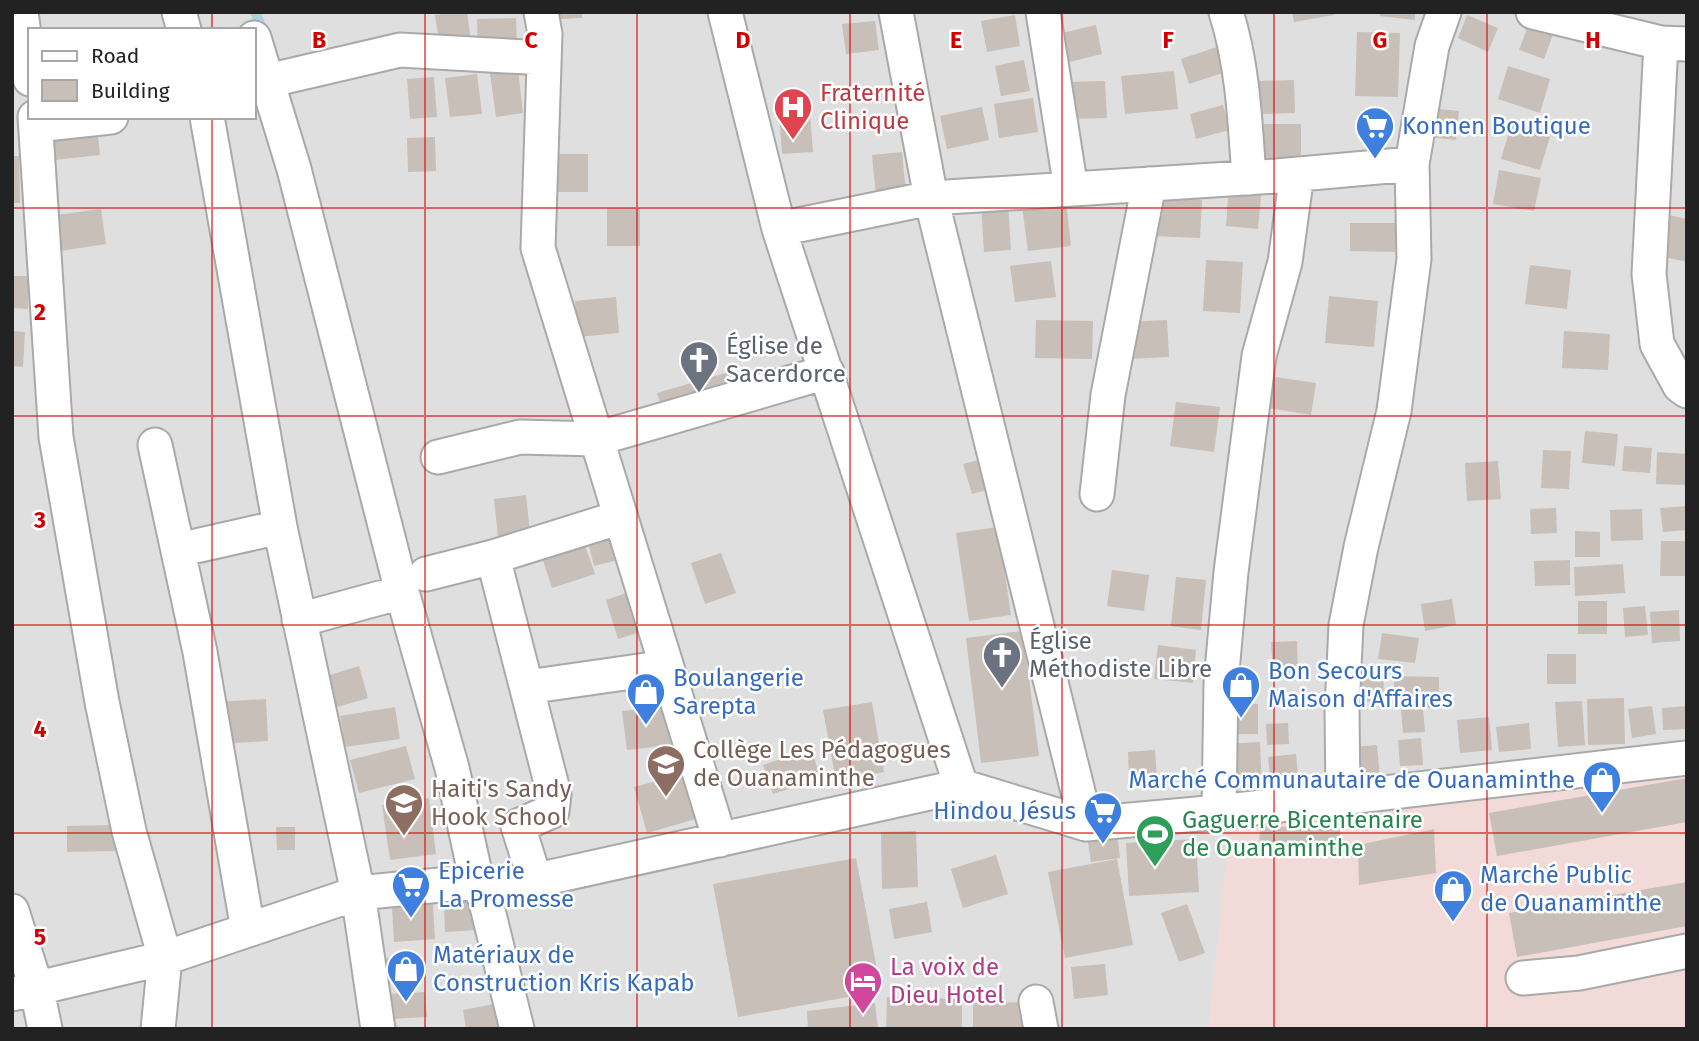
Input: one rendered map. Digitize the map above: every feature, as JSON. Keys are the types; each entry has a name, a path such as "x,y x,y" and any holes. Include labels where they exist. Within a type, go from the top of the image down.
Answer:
{"street":[{"path":"22,12 28,62"},
{"path":"541,12 545,34 538,248 720,840"},
{"path":"725,12 779,229 961,786"},
{"path":"896,12 931,198 1086,824"},
{"path":"1043,12 1070,189"},
{"path":"1226,12 1236,42 1243,87 1249,178"},
{"path":"1343,798 1342,709 1346,625 1361,547 1394,411 1414,259 1412,163 1432,46 1444,12"},
{"path":"1533,12 1674,44 1649,274 1657,344 1680,386 1687,391"},
{"path":"256,45 414,583 452,768 487,884 485,898 517,1029"},
{"path":"267,81 400,50 544,58"},
{"path":"73,119 35,121 56,437 107,728 129,831 165,958 158,1029"},
{"path":"207,119 280,527 358,892 378,1029"},
{"path":"779,229 931,198 1249,178 1412,163"},
{"path":"1219,812 1221,682 1231,572 1259,356 1285,262 1297,174"},
{"path":"1097,494 1108,395 1149,184"},
{"path":"438,457 520,437 596,439 827,372"},
{"path":"155,445 200,652 248,930"},
{"path":"299,620 621,517"},
{"path":"178,550 280,527"},
{"path":"493,557 554,794 552,811 518,826 535,880"},
{"path":"527,687 667,667"},
{"path":"25,992 165,958 358,892 535,880 961,786 1086,824 1219,812 1687,758"},
{"path":"12,911 25,992 45,1029"},
{"path":"1523,978 1579,973 1687,951"}],"shaded area":[{"path":"12,12 1687,12 1687,1029 12,1029"},
{"name":"Marché Public de Ouanaminthe","path":"1687,770 1687,1029 1208,1029 1231,818"}],"building":[{"path":"467,12 472,49 441,54 435,15"},
{"path":"544,12 582,12 582,18 544,20"},
{"path":"1292,12 1334,12 1334,15 1294,22"},
{"path":"1380,12 1415,12 1415,20 1380,16"},
{"path":"1015,15 1020,46 987,52 981,21"},
{"path":"1467,15 1498,28 1488,52 1458,38"},
{"path":"516,18 517,48 478,49 477,19"},
{"path":"875,21 879,50 846,54 842,24"},
{"path":"1529,23 1554,32 1544,59 1519,50"},
{"path":"1096,25 1102,54 1065,63 1058,34"},
{"path":"1357,32 1400,33 1398,97 1355,96"},
{"path":"1223,45 1231,70 1189,84 1181,59"},
{"path":"1024,60 1030,91 1001,96 995,66"},
{"path":"1508,66 1550,79 1540,113 1498,99"},
{"path":"518,69 523,113 496,117 490,73"},
{"path":"1174,71 1178,109 1125,114 1121,76"},
{"path":"477,74 482,114 450,117 445,78"},
{"path":"434,77 437,117 410,119 407,79"},
{"path":"1294,80 1295,113 1259,114 1258,81"},
{"path":"1105,81 1107,118 1067,119 1066,82"},
{"path":"1033,98 1038,132 999,138 994,104"},
{"path":"1223,105 1230,130 1196,139 1190,114"},
{"path":"982,107 989,140 947,149 940,116"},
{"path":"1430,108 1459,111 1456,140 1427,137"},
{"path":"810,113 813,152 782,154 779,115"},
{"path":"1257,124 1301,124 1301,159 1257,159"},
{"path":"1511,125 1550,137 1540,170 1501,159"},
{"path":"97,127 100,155 54,160 50,132"},
{"path":"1371,132 1384,132 1385,148 1372,150"},
{"path":"435,137 436,171 408,172 407,138"},
{"path":"902,152 906,193 876,196 872,155"},
{"path":"544,154 588,154 588,192 544,192"},
{"path":"12,156 19,156 20,203 12,203"},
{"path":"1499,170 1541,178 1534,211 1493,204"},
{"path":"1229,183 1262,185 1258,229 1226,226"},
{"path":"1152,197 1202,200 1200,238 1150,236"},
{"path":"1066,201 1071,246 1028,251 1022,206"},
{"path":"1008,202 1011,250 984,252 981,204"},
{"path":"607,208 640,208 640,246 607,246"},
{"path":"101,209 106,244 54,252 49,216"},
{"path":"1663,214 1687,219 1687,262 1654,255"},
{"path":"1350,223 1396,223 1395,252 1350,251"},
{"path":"1206,260 1243,262 1240,313 1203,311"},
{"path":"1051,261 1056,297 1015,302 1010,266"},
{"path":"1530,265 1571,270 1567,309 1525,304"},
{"path":"12,276 29,276 28,309 12,308"},
{"path":"1329,296 1378,301 1374,347 1325,343"},
{"path":"616,297 619,333 578,337 575,301"},
{"path":"1036,320 1093,321 1092,359 1035,358"},
{"path":"1167,320 1169,357 1128,359 1126,322"},
{"path":"12,331 25,332 23,367 12,366"},
{"path":"1564,331 1610,334 1608,370 1562,368"},
{"path":"729,372 738,400 666,422 657,393"},
{"path":"1268,376 1316,383 1311,415 1263,407"},
{"path":"1176,402 1220,407 1214,452 1170,446"},
{"path":"1585,431 1618,434 1615,466 1582,463"},
{"path":"1624,446 1652,448 1650,473 1622,471"},
{"path":"1543,450 1571,451 1569,489 1541,488"},
{"path":"1657,452 1687,454 1685,485 1656,484"},
{"path":"983,459 991,489 972,494 963,464"},
{"path":"1498,461 1501,499 1467,501 1465,463"},
{"path":"526,495 530,533 498,536 494,499"},
{"path":"1687,506 1687,530 1663,532 1660,508"},
{"path":"1556,508 1557,533 1531,534 1530,509"},
{"path":"1642,509 1643,540 1611,541 1610,510"},
{"path":"622,525 630,557 594,566 586,534"},
{"path":"998,527 1011,615 969,621 956,533"},
{"path":"1575,531 1600,532 1600,557 1575,557"},
{"path":"581,534 595,574 552,588 539,548"},
{"path":"1661,541 1687,541 1687,576 1660,576"},
{"path":"721,553 736,593 705,604 691,563"},
{"path":"1570,560 1570,585 1535,586 1534,561"},
{"path":"1623,564 1625,593 1575,596 1574,567"},
{"path":"1112,570 1149,575 1144,611 1107,606"},
{"path":"1176,577 1206,580 1201,630 1171,626"},
{"path":"638,589 650,629 618,639 606,600"},
{"path":"1452,599 1456,625 1425,631 1421,604"},
{"path":"1578,601 1607,601 1607,634 1578,634"},
{"path":"1645,606 1648,635 1625,637 1623,608"},
{"path":"1679,610 1680,641 1652,643 1650,612"},
{"path":"1023,631 1039,756 981,763 966,638"},
{"path":"1382,633 1419,638 1415,663 1378,659"},
{"path":"1297,641 1298,673 1273,674 1271,642"},
{"path":"1158,645 1196,650 1193,683 1154,679"},
{"path":"1547,654 1576,654 1576,684 1547,684"},
{"path":"359,666 368,698 327,710 317,679"},
{"path":"1356,675 1384,676 1383,702 1355,701"},
{"path":"1394,676 1439,677 1439,708 1394,707"},
{"path":"1624,698 1625,744 1588,745 1587,699"},
{"path":"266,699 268,741 217,744 214,702"},
{"path":"1582,701 1585,745 1558,747 1555,702"},
{"path":"872,702 884,772 836,781 823,710"},
{"path":"1227,704 1258,704 1258,734 1227,734"},
{"path":"666,706 671,745 627,750 622,711"},
{"path":"1652,706 1656,734 1632,738 1628,709"},
{"path":"1687,706 1687,729 1663,730 1662,708"},
{"path":"395,707 400,739 345,747 340,716"},
{"path":"1423,708 1425,732 1403,733 1401,710"},
{"path":"1489,717 1492,750 1460,753 1457,720"},
{"path":"1288,723 1289,744 1267,745 1266,724"},
{"path":"1529,723 1531,749 1499,752 1496,727"},
{"path":"1421,738 1423,765 1400,766 1398,740"},
{"path":"1260,742 1262,789 1227,790 1225,744"},
{"path":"1377,745 1380,778 1353,780 1350,747"},
{"path":"406,746 415,779 359,793 350,760"},
{"path":"811,749 821,778 773,794 763,765"},
{"path":"1155,750 1157,779 1129,780 1128,752"},
{"path":"1296,754 1299,785 1271,787 1268,757"},
{"path":"683,774 696,819 647,833 634,787"},
{"path":"1687,778 1687,822 1497,856 1489,813"},
{"path":"429,798 436,854 390,860 382,805"},
{"path":"114,825 115,851 67,852 67,826"},
{"path":"1260,826 1340,828 1340,849 1259,848"},
{"path":"276,827 295,827 295,850 277,850"},
{"path":"1434,829 1436,873 1359,885 1358,845"},
{"path":"916,831 918,887 882,889 881,832"},
{"path":"1117,833 1120,858 1091,862 1087,837"},
{"path":"1196,839 1199,892 1129,896 1126,843"},
{"path":"996,855 1008,894 963,908 951,869"},
{"path":"856,858 881,991 738,1017 713,884"},
{"path":"1117,859 1133,945 1065,958 1048,872"},
{"path":"1687,882 1687,926 1517,957 1509,913"},
{"path":"478,900 479,930 445,932 444,902"},
{"path":"927,902 932,932 894,939 889,909"},
{"path":"433,904 435,939 394,942 392,907"},
{"path":"1187,904 1205,953 1179,962 1161,913"},
{"path":"405,956 408,981 384,984 380,959"},
{"path":"1105,964 1108,995 1074,999 1071,967"},
{"path":"425,992 427,1017 391,1019 389,994"},
{"path":"887,997 962,999 962,1029 886,1029"},
{"path":"1033,1002 1034,1029 973,1029 973,1003"},
{"path":"499,1003 504,1029 466,1029 463,1010"},
{"path":"875,1003 878,1029 808,1029 807,1011"}],"waterway":[{"path":"255,12 265,34"}],"place":[{"name":"Fraternité Clinique","path":"793,141"},
{"name":"Konnen Boutique","path":"1375,160"},
{"name":"Église de Sacerdorce","path":"699,394"},
{"name":"Église Méthodiste Libre","path":"1002,689"},
{"name":"Bon Secours Maison d'Affaires","path":"1241,719"},
{"name":"Boulangerie Sarepta","path":"646,726"},
{"name":"Collège Les Pédagogues de Ouanaminthe","path":"666,798"},
{"name":"Marché Communautaire de Ouanaminthe","path":"1602,814"},
{"name":"Haiti's Sandy Hook School","path":"404,837"},
{"name":"Hindou Jésus","path":"1103,845"},
{"name":"Gaguerre Bicentenaire de Ouanaminthe","path":"1155,868"},
{"name":"Epicerie La Promesse","path":"411,919"},
{"name":"Marché Public de Ouanaminthe","path":"1453,923"},
{"name":"Matériaux de Construction Kris Kapab","path":"406,1003"},
{"name":"La voix de Dieu Hotel","path":"863,1015"}]}
